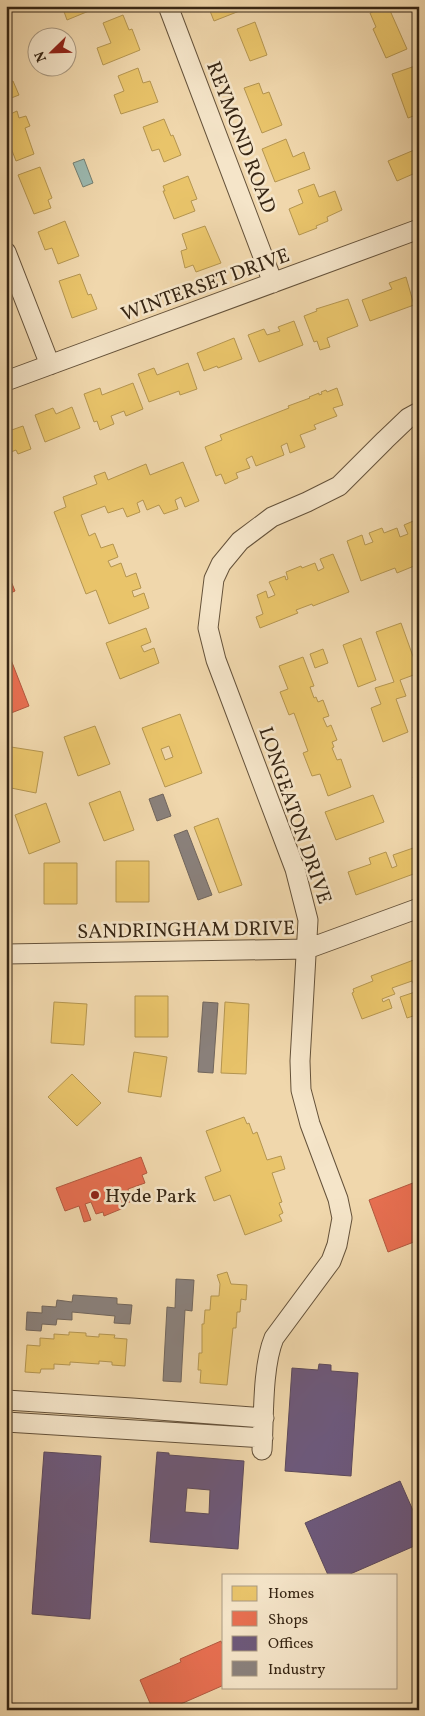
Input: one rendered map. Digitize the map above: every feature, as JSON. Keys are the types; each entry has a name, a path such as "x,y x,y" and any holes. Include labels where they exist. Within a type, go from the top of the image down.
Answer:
{"street":[{"name":"REYMOND ROAD","path":"168,6 273,283"},
{"name":"WINTERSET DRIVE","path":"6,381 419,229"},
{"path":"6,252 50,365"},
{"name":"LONGEATON DRIVE","path":"6,1422 263,1444 267,1364 272,1343 278,1332 331,1261 337,1245 342,1218 338,1199 310,1124 301,1090 300,1061 308,920 295,869 216,660 208,628 212,587 221,564 240,541 272,517 339,486 408,418 419,412"},
{"name":"SANDRINGHAM DRIVE","path":"6,954 307,949 419,908"},
{"path":"6,1400 264,1418"}],"water":[{"path":"84,159 93,183 83,187 73,163"}],"building: Homes":[{"path":"62,6 101,6 67,20"},
{"path":"208,6 241,6 242,10 214,21"},
{"path":"388,6 407,49 386,58 373,29 376,27 370,13"},
{"path":"123,15 129,30 132,29 140,50 103,65 97,48 111,43 103,23"},
{"path":"255,22 267,55 250,61 237,29"},
{"path":"418,65 419,114 408,118 392,74"},
{"path":"138,68 143,83 150,81 158,102 121,114 114,95 124,91 118,76"},
{"path":"6,80 7,83 13,81 19,95 6,100"},
{"path":"259,83 263,94 269,92 282,125 262,133 244,88"},
{"path":"17,111 19,118 26,116 30,126 25,128 34,154 16,161 11,148 8,149 6,144 6,116"},
{"path":"164,119 181,155 164,162 159,149 152,151 143,127"},
{"path":"286,139 293,157 304,152 310,169 275,182 262,149"},
{"path":"419,148 419,177 415,179 413,174 397,181 388,161"},
{"path":"40,167 52,198 48,200 51,208 34,214 18,175"},
{"path":"188,176 197,199 191,201 195,211 174,219 163,191 165,191 163,186"},
{"path":"314,184 319,197 335,191 342,210 327,217 328,221 316,226 317,228 299,235 289,209 303,203 298,190"},
{"path":"65,221 79,256 58,264 52,248 45,250 38,232"},
{"path":"205,226 221,263 196,272 193,265 185,268 181,251 187,249 182,234"},
{"path":"80,274 88,295 91,294 97,309 72,318 59,281"},
{"path":"406,277 414,305 370,321 362,300 392,289 389,283"},
{"path":"348,299 358,326 327,338 330,347 320,350 317,341 314,342 304,316 317,311 316,309"},
{"path":"294,321 303,345 259,362 248,335 264,329 267,335 280,331 278,327"},
{"path":"234,338 242,359 204,371 197,353"},
{"path":"188,363 197,389 180,395 179,391 149,402 138,374 154,368 157,375"},
{"path":"133,383 143,409 126,416 124,411 111,416 114,424 100,430 97,421 94,422 84,394 100,388 102,395"},
{"path":"337,388 343,405 333,408 337,416 314,425 316,429 300,435 305,447 290,453 287,443 281,446 284,455 256,466 252,456 246,459 250,468 236,473 238,478 225,484 221,474 216,476 205,447 222,440 220,435 289,408 288,406 309,397 319,393 319,395 322,394 321,392"},
{"path":"72,407 80,428 45,442 35,415 53,408 56,414"},
{"path":"23,426 31,449 18,454 16,450 6,454 6,432"},
{"path":"183,462 199,501 185,507 181,497 175,500 178,509 164,514 159,505 147,510 143,500 137,503 140,512 127,517 123,508 108,513 105,506 81,515 89,536 95,533 101,548 113,544 118,557 108,561 111,567 121,563 126,577 136,573 141,588 132,591 134,597 144,593 149,608 109,624 96,590 86,594 54,512 66,507 63,497 97,484 94,476 105,472 108,480 146,464 150,475"},
{"path":"418,519 419,564 397,573 395,568 361,581 347,541 362,535 365,545 373,542 369,533 382,528 384,533 397,528 400,537 408,534 404,525"},
{"path":"333,554 349,592 313,606 312,604 296,610 298,613 260,628 256,617 263,614 257,595 266,591 268,598 275,595 269,582 285,576 286,580 288,579 286,572 301,566 302,568 315,563 318,571 324,568 320,559"},
{"path":"401,623 419,673 400,680 406,696 396,699 408,732 383,742 371,708 381,704 375,688 394,682 376,632"},
{"path":"146,628 151,642 141,646 144,652 154,648 159,663 120,679 106,643"},
{"path":"361,638 376,680 358,687 343,645"},
{"path":"323,649 328,663 315,668 310,654"},
{"path":"303,657 314,686 310,687 314,698 316,697 318,702 323,700 329,716 323,718 327,727 331,725 337,740 332,742 334,747 332,748 337,760 341,759 351,787 328,796 320,774 312,776 303,753 308,751 294,713 289,715 280,692 288,689 279,666"},
{"path":"180,714 202,773 165,787 142,728","holes":["169,746 173,757 165,760 161,749"]},
{"path":"95,726 110,764 78,776 64,737"},
{"path":"11,747 43,752 36,793 6,787 6,772"},
{"path":"419,774 419,792 413,777"},
{"path":"120,791 134,830 104,841 89,803"},
{"path":"373,795 384,822 336,840 325,812"},
{"path":"46,803 60,842 29,854 15,815"},
{"path":"218,818 242,885 219,893 194,827"},
{"path":"419,846 419,872 356,895 348,872 371,864 369,858 386,852 392,868 397,866 393,855"},
{"path":"116,861 149,861 149,902 116,902"},
{"path":"44,863 77,863 77,904 44,904"},
{"path":"419,958 419,985 415,987 412,981 392,988 395,994 382,999 383,1002 389,999 392,1008 362,1019 352,993 354,992 353,989 373,981 371,976"},
{"path":"415,992 419,1003 419,1014 407,1018 400,997"},
{"path":"135,996 168,996 168,1037 135,1037"},
{"path":"54,1002 87,1004 84,1045 51,1043"},
{"path":"225,1002 249,1004 246,1074 221,1073"},
{"path":"134,1052 167,1057 161,1097 128,1092"},
{"path":"72,1074 101,1103 77,1126 48,1097"},
{"path":"244,1117 247,1124 249,1123 253,1134 257,1132 267,1160 281,1156 285,1169 272,1173 282,1202 279,1203 283,1213 279,1215 282,1221 245,1235 230,1195 214,1201 205,1177 221,1171 206,1131"},
{"path":"227,1272 231,1284 247,1285 246,1300 241,1299 240,1312 237,1312 236,1328 233,1328 227,1385 200,1383 201,1370 198,1370 199,1353 202,1353 202,1324 204,1324 205,1310 210,1310 211,1296 219,1296 220,1284 217,1275"},
{"path":"69,1332 86,1333 86,1336 99,1337 99,1334 115,1335 114,1338 127,1339 125,1366 99,1361 99,1364 70,1362 70,1365 54,1364 54,1369 41,1369 40,1373 25,1372 27,1345 40,1346 40,1338 54,1339 54,1334 69,1335"}],"building: Shops":[{"path":"6,569 15,591 6,595"},
{"path":"6,647 29,706 6,715"},
{"name":"Hyde Park","path":"141,1157 147,1173 142,1175 145,1183 128,1189 132,1201 125,1204 126,1207 104,1216 103,1212 96,1214 91,1202 85,1204 91,1220 84,1222 79,1206 65,1211 56,1188"},
{"path":"418,1181 419,1240 388,1252 369,1200"},
{"path":"221,1641 222,1686 167,1710 153,1710 140,1680 181,1662 180,1659"},
{"path":"12,1704 22,1705 22,1709 25,1710 12,1710"}],"building: Offices":[{"path":"319,1364 331,1365 331,1371 358,1373 351,1476 285,1471 292,1368 318,1370"},
{"path":"44,1452 101,1456 90,1619 32,1614"},
{"path":"157,1452 169,1453 169,1455 244,1461 238,1549 150,1542","holes":["187,1488 210,1490 209,1514 185,1512"]},
{"path":"400,1481 419,1524 419,1544 350,1574 328,1574 305,1523"}],"building: Industry":[{"path":"163,794 171,816 157,821 149,799"},
{"path":"187,830 212,895 198,900 174,835"},
{"path":"203,1002 218,1003 213,1073 198,1072"},
{"path":"176,1279 194,1280 192,1311 185,1310 181,1382 163,1381 167,1307 175,1308"},
{"path":"73,1295 117,1298 117,1304 132,1305 130,1324 114,1323 115,1316 72,1312 72,1320 57,1319 56,1325 42,1324 41,1331 26,1330 27,1312 42,1313 42,1306 56,1307 57,1300 72,1302"}],"place":[{"name":"Hyde Park","path":"95,1195"}]}
